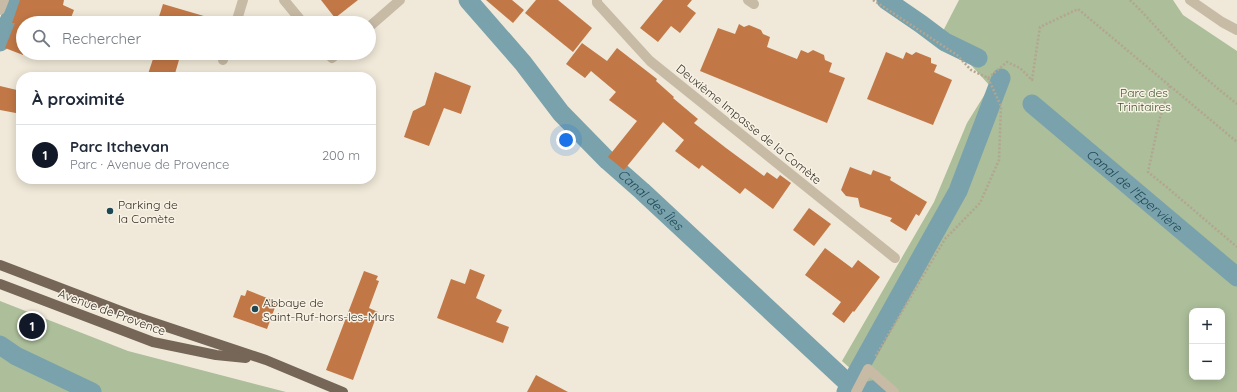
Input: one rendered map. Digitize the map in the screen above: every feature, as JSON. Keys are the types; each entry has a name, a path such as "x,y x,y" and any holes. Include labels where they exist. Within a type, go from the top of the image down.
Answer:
{"main road":[{"name":"Avenue de Provence","path":"3,265 131,314 266,360 343,392"},
{"name":"Avenue de Provence","path":"0,284 153,342 216,355 266,360"}],"street":[{"path":"0,10 4,0"},
{"path":"238,16 243,0"},
{"path":"284,0 297,16"},
{"path":"376,21 400,0"},
{"name":"Deuxième Impasse de la Comète","path":"597,0 597,3 650,61 896,258"},
{"path":"1190,0 1222,22 1237,30"},
{"path":"856,392 868,369 894,392"}],"path":[{"path":"868,369 945,239 980,203 999,160 1001,106 988,78 971,70 956,55 873,0"},
{"path":"1130,0 1209,82 1237,104"},
{"path":"988,78 1007,62 1020,68 1032,80 1040,27 1078,9 1237,142"},
{"path":"1170,86 1159,121 1148,172 1170,188 1237,247"}],"green space":[{"name":"Parc des Trinitaires","path":"959,0 1173,0 1183,15 1237,51 1237,392 870,392 872,388 842,361 934,202 967,123 990,86 942,33"},
{"path":"0,301 128,351 286,392 0,392"}],"building":[{"path":"20,0 64,0 63,5 74,10 72,16 16,16 16,52 5,48 15,23 12,23"},
{"path":"321,0 358,0 338,16 333,16"},
{"path":"486,0 512,0 524,10 513,23"},
{"path":"536,0 558,0 592,28 573,52 525,13"},
{"path":"663,0 692,0 687,6 696,13 680,33 671,26 658,42 640,28"},
{"path":"163,4 204,16 159,16"},
{"path":"739,24 744,27 749,25 761,30 763,34 770,37 767,47 797,59 801,50 808,53 813,50 824,55 825,60 832,63 829,72 845,78 827,123 700,71 718,28 735,34"},
{"path":"582,43 607,61 617,48 657,79 656,81 674,97 673,98 698,119 694,123 726,148 764,176 767,172 777,179 780,175 791,183 773,209 745,188 740,194 702,165 699,169 675,151 684,140 663,122 624,170 608,157 637,121 609,100 616,92 591,71 585,78 566,64"},
{"path":"886,52 903,59 906,52 912,55 916,52 931,58 931,63 937,65 934,72 952,80 933,125 867,99"},
{"path":"153,60 179,60 175,72 149,72"},
{"path":"435,72 471,86 461,114 444,108 429,146 404,137 413,111 425,105"},
{"path":"0,86 16,90 16,113 0,110"},
{"path":"850,167 871,175 873,170 891,177 890,180 927,202 919,216 916,214 906,231 890,221 892,218 860,207 858,198 846,196 841,190"},
{"path":"809,208 831,224 814,246 793,230"},
{"path":"825,248 852,268 858,260 880,277 844,323 832,314 841,302 805,275"},
{"path":"470,269 485,275 476,298 502,310 496,322 509,327 503,343 437,318 451,279 465,284"},
{"path":"364,271 378,276 376,280 379,281 369,308 378,312 353,380 326,370"},
{"name":"Abbaye de Saint-Ruf-hors-les-Murs","path":"247,290 277,302 267,329 233,317 241,295 245,296"},
{"path":"536,375 568,392 527,392"}],"waterway":[{"path":"0,42 18,0"},
{"name":"Canal des Îles","path":"468,0 523,63 561,113 608,161 850,385"},
{"name":"Canal de l'Epervière","path":"886,0 945,42 978,58"},
{"path":"846,392 958,191 1001,78"},
{"name":"Canal de l'Epervière","path":"1032,104 1237,277"},
{"path":"0,345 16,356 92,392"},
{"name":"Canal des Îles","path":"864,392 877,389 881,392"}],"place":[{"name":"Parking de la Comète","path":"110,211"},
{"name":"Abbaye de Saint-Ruf-hors-les-Murs","path":"255,309"},
{"name":"Parc Itchevan","path":"32,326"}]}
